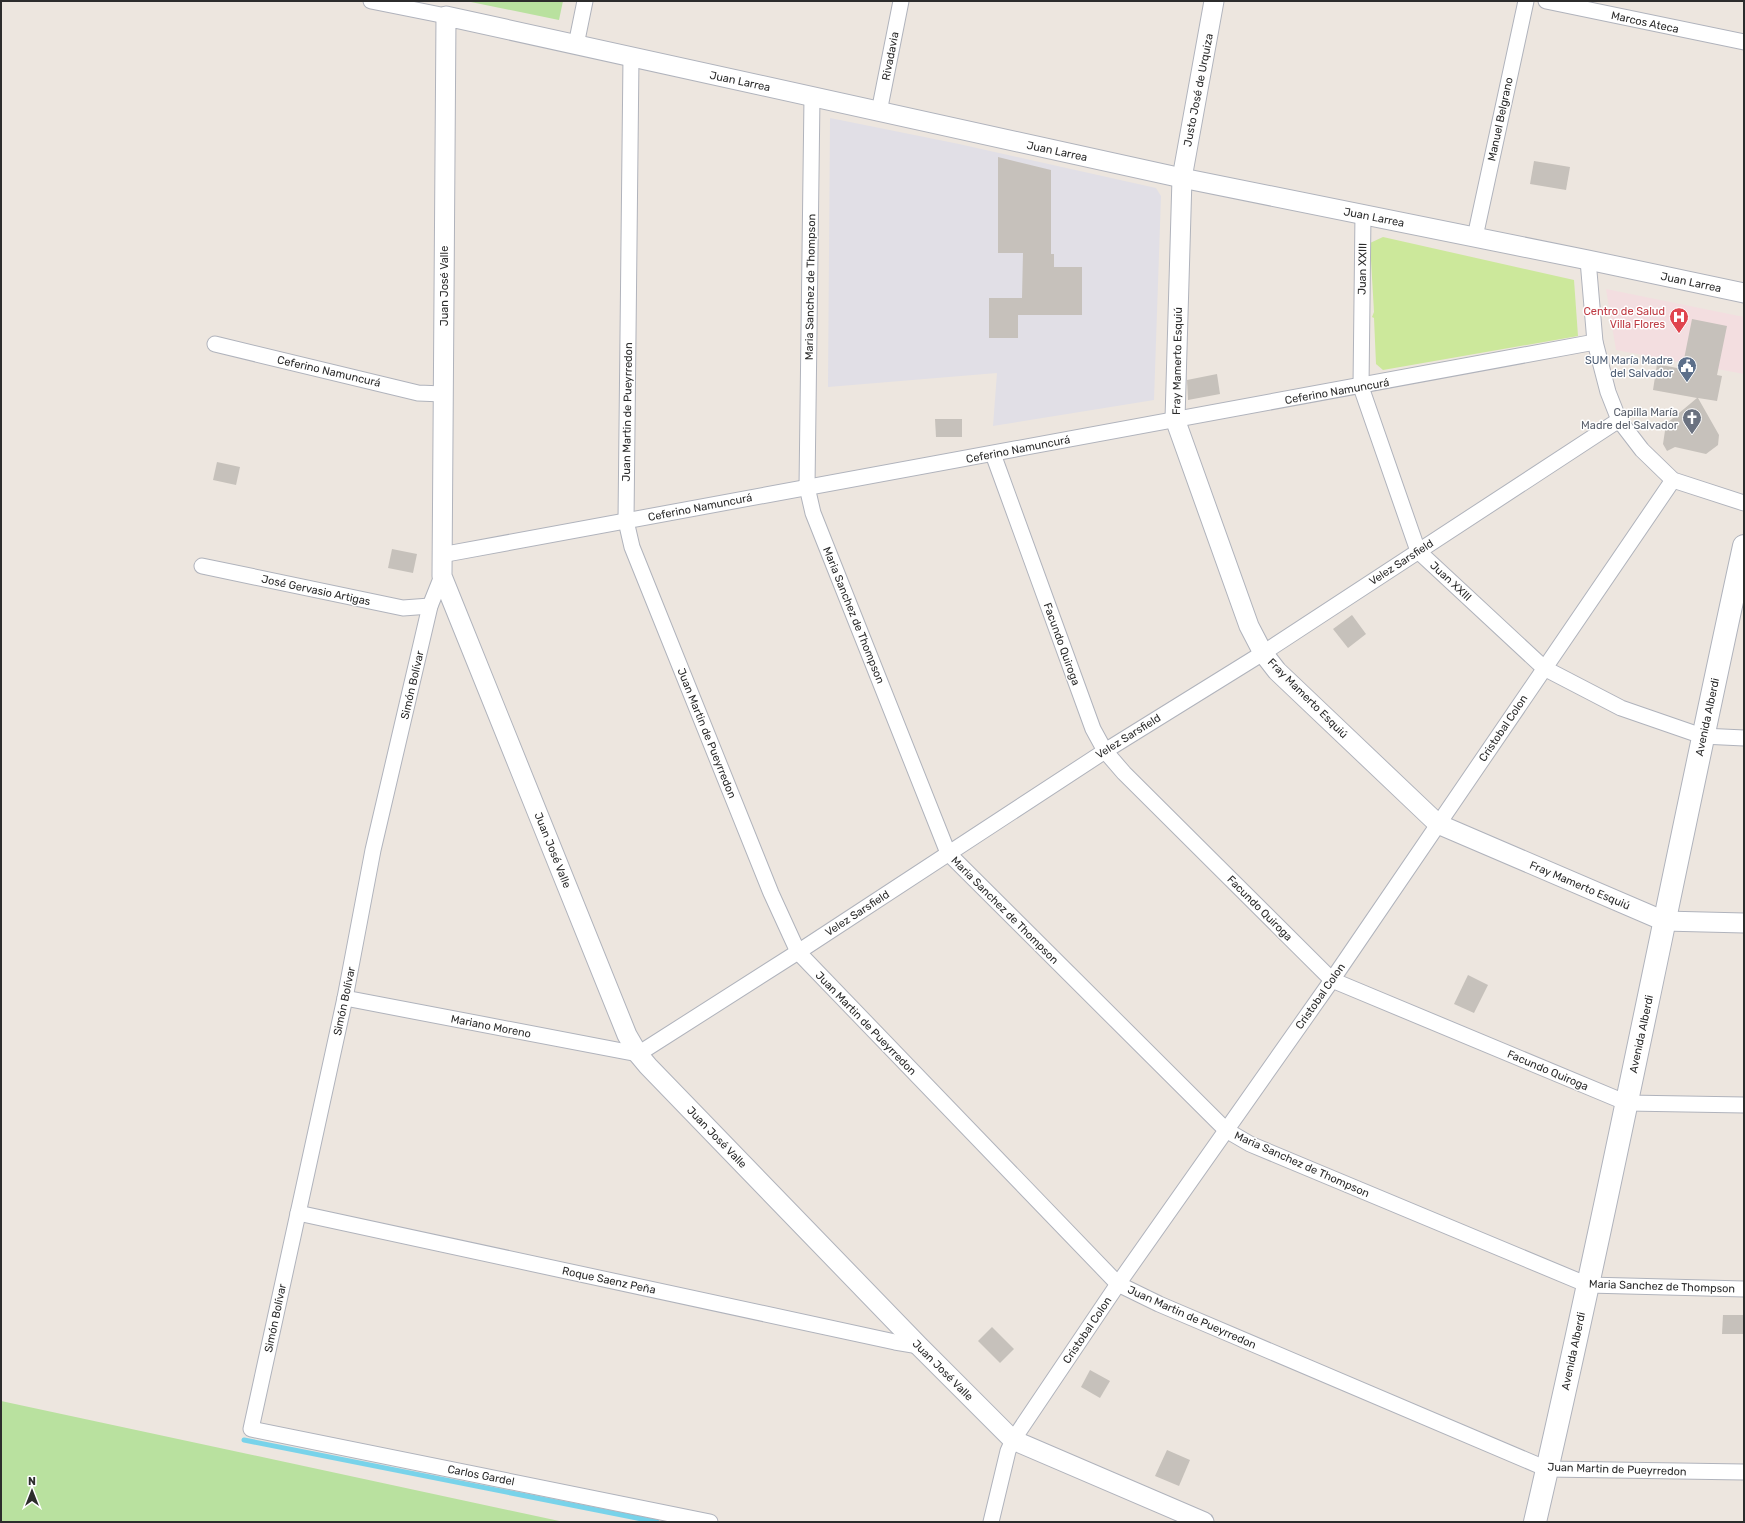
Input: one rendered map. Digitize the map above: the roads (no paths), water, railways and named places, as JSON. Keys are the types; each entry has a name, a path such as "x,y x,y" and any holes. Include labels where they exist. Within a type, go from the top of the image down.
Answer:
{"main road":[{"name":"Avenida Alberdi","path":"1535,1522 1588,1285 1702,736 1744,546"}],"street":[{"name":"Juan Larrea","path":"370,1 446,16 1182,178 1588,260 1744,294"},
{"path":"576,45 585,1"},
{"name":"Rivadavia","path":"879,112 901,1"},
{"name":"Justo José de Urquiza","path":"1182,178 1214,1"},
{"name":"Manuel Belgrano","path":"1475,237 1526,1"},
{"name":"Marcos Ateca","path":"1546,1 1744,42"},
{"name":"Juan José Valle","path":"446,16 442,576 627,1035 638,1054 648,1066 919,1346 1013,1440 1204,1522"},
{"name":"Juan Martin de Pueyrredon","path":"631,57 626,521 632,547 768,885 798,952 1118,1284 1174,1310 1547,1469 1744,1472"},
{"name":"Maria Sanchez de Thompson","path":"812,97 807,487 813,513 948,853 1226,1130 1250,1144 1588,1285 1744,1289"},
{"name":"Fray Mamerto Esquiú","path":"1182,178 1175,419 1249,626 1263,652 1277,671 1438,824 1664,921 1744,923"},
{"name":"Juan XXIII","path":"1363,214 1361,387 1418,551 1544,668 1621,708 1702,736 1744,738"},
{"path":"1588,260 1595,342 1608,392 1619,420 1642,450 1673,480 1744,504"},
{"name":"Ceferino Namuncurá","path":"441,555 993,454 1175,419 1361,387 1595,342"},
{"name":"Ceferino Namuncurá","path":"215,344 418,393 443,394"},
{"name":"Velez Sarsfield","path":"638,1054 798,952 1105,751 1263,652 1619,420"},
{"name":"Facundo Quiroga","path":"993,454 1093,729 1105,751 1124,773 1332,980 1626,1103 1744,1105"},
{"name":"Cristobal Colon","path":"991,1522 1008,1451 1013,1440 1118,1284 1332,980 1673,480"},
{"name":"José Gervasio Artigas","path":"202,566 403,608 430,606"},
{"name":"Simón Bolívar","path":"251,1429 345,998 373,850 430,606 442,576"},
{"name":"Mariano Moreno","path":"345,998 638,1054"},
{"name":"Roque Saenz Peña","path":"298,1213 919,1346"},
{"name":"Carlos Gardel","path":"251,1429 710,1522"}],"waterway":[{"path":"244,1440 657,1522"}],"place":[{"name":"Centro de Salud Villa Flores","path":"1679,334"},
{"name":"SUM María Madre del Salvador","path":"1687,383"},
{"name":"Capilla María Madre del Salvador","path":"1692,435"}]}
